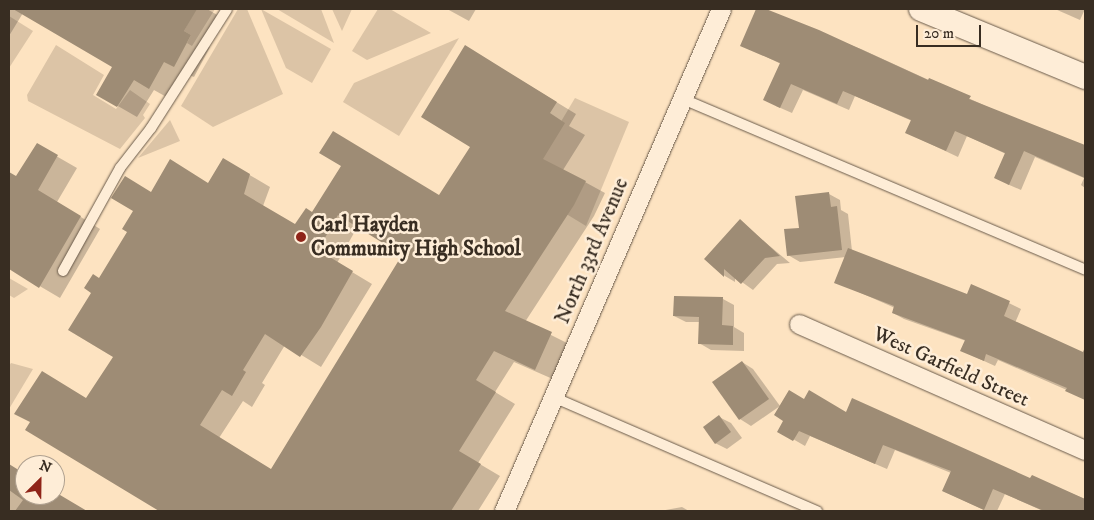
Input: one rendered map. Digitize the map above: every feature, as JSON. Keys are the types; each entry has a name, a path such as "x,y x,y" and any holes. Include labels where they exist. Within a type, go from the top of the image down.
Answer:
{"street":[{"name":"North 33rd Avenue","path":"504,511 721,9"},
{"path":"921,9 1085,77"},
{"name":"West Garfield Street","path":"799,324 1085,450"}],"lane":[{"path":"63,271 120,168 151,128 227,9"},
{"path":"683,99 1085,270"},
{"path":"553,397 817,511"}],"shaded area":[{"path":"196,9 215,9 192,46 187,43 191,35 184,31"},
{"path":"238,9 247,9 283,94 213,127 181,106"},
{"path":"261,9 331,49 312,83 286,68"},
{"path":"277,9 321,9 334,43"},
{"path":"332,9 352,9 342,31"},
{"path":"378,9 390,9 431,33 367,60 352,51"},
{"path":"9,16 33,31 9,68"},
{"path":"459,38 399,136 343,102 354,83"},
{"path":"56,45 104,75 93,95 116,109 130,90 150,104 143,115 145,118 120,149 28,101 27,95"},
{"path":"575,98 629,122 586,226 522,187"},
{"path":"170,120 180,141 138,158"},
{"path":"9,278 28,289 14,298 9,295"},
{"path":"11,363 33,369 9,409 9,366"}],"building":[{"path":"13,9 197,9 184,31 191,35 174,67 164,62 149,89 134,80 117,107 96,95 112,67"},
{"path":"756,9 766,9 819,30 928,80 929,78 971,96 969,99 1085,145 1085,178 1024,151 1009,185 994,178 1005,153 955,131 946,151 905,133 911,120 843,91 837,104 791,84 780,108 763,100 780,63 740,46"},
{"path":"465,45 557,102 550,113 565,123 543,159 586,181 574,205 505,311 552,332 535,370 494,351 476,380 496,392 459,451 481,464 451,511 159,511 25,430 30,422 14,414 42,371 86,398 113,357 68,330 91,293 84,288 93,274 99,278 127,232 122,229 133,211 111,198 125,176 151,192 170,159 208,183 223,158 250,174 244,194 295,224 306,208 312,212 341,166 319,153 333,131 439,195 470,147 421,117","holes":["338,215 402,255 271,469 200,425 222,390 232,396 246,372 243,370 265,334 300,357 321,327 353,271 318,250"]},
{"path":"37,143 58,155 38,190 81,216 39,288 9,269 9,172 16,176"},
{"path":"829,192 831,207 837,206 842,250 787,256 784,229 799,228 795,196"},
{"path":"740,219 780,256 765,258 741,284 724,269 724,277 704,259"},
{"path":"848,248 967,294 971,284 1010,301 1004,316 1083,352 1085,347 1085,400 1065,391 1067,388 986,354 984,361 960,351 965,340 892,313 894,306 834,283"},
{"path":"674,296 723,297 722,325 733,326 733,345 698,344 699,317 673,316"},
{"path":"742,361 769,399 739,420 712,382"},
{"path":"789,390 804,399 809,390 846,412 852,398 1030,478 1032,475 1085,499 1085,511 1044,511 993,489 984,510 942,491 951,471 883,445 875,464 799,431 793,441 777,432 783,421 774,415"},
{"path":"719,415 731,432 715,444 703,427"},
{"path":"9,464 15,468 15,494 9,490"},
{"path":"65,498 87,511 15,511 19,505 65,505"}],"place":[{"name":"Carl Hayden Community High School","path":"301,237"}]}
